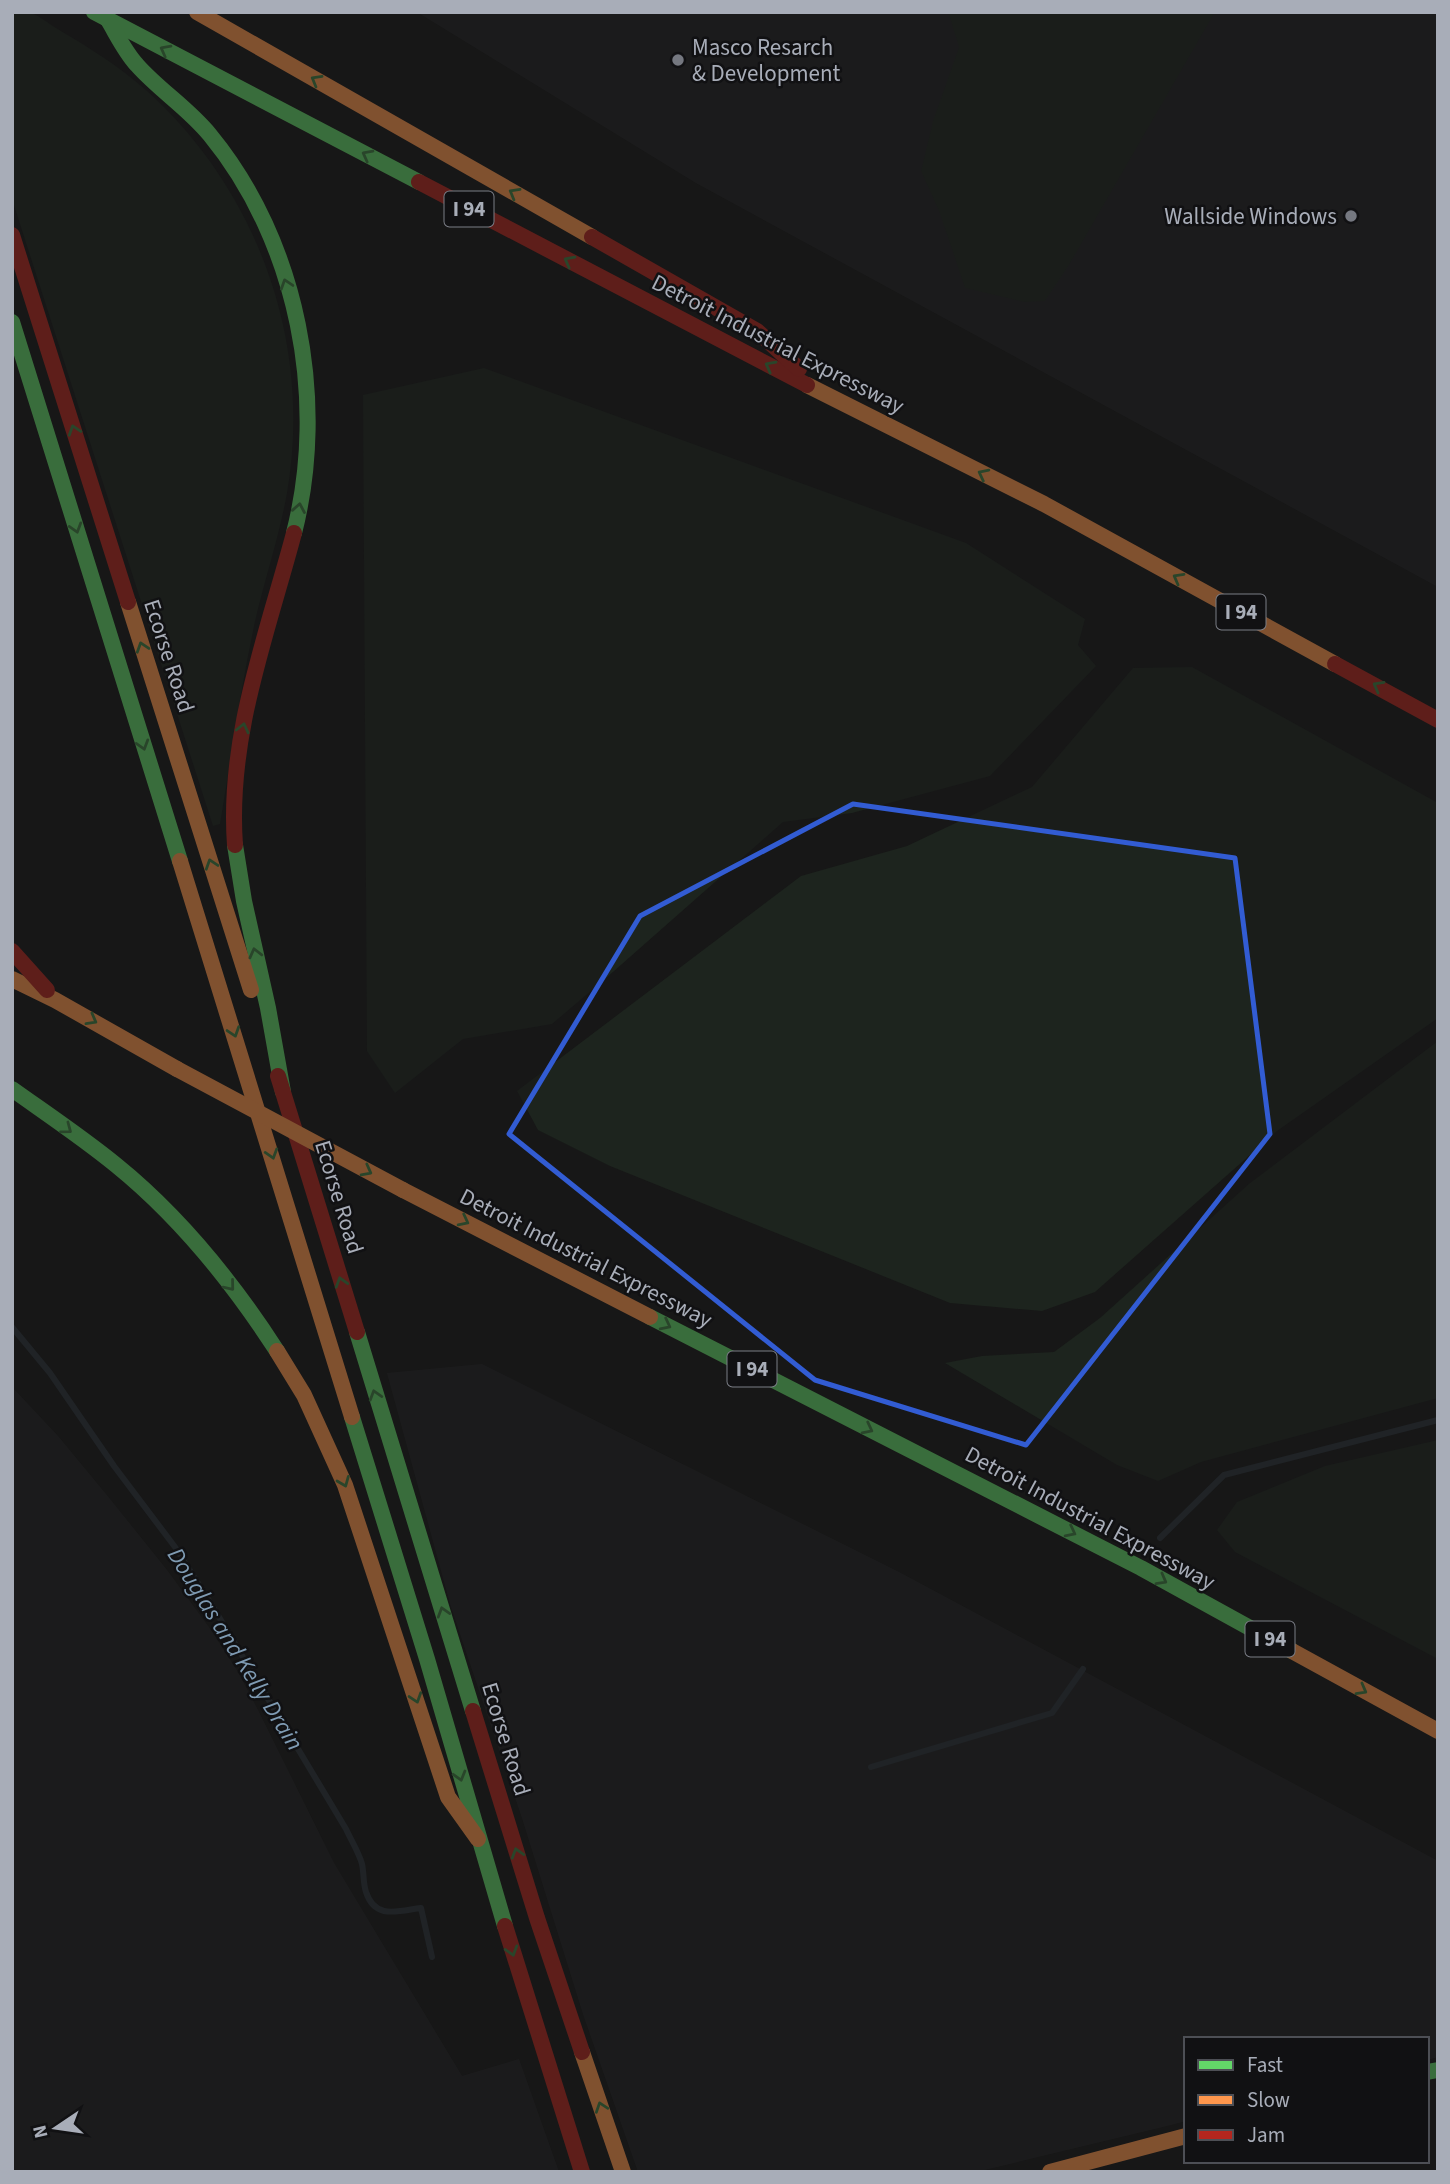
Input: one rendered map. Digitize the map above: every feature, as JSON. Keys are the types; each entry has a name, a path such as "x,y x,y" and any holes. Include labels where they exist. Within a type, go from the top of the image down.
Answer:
{"main road":[{"path":"197,12 757,331 831,398"},
{"path":"101,16 134,62 199,122 237,171 268,232 288,287 304,351 308,408 305,468 295,526 239,743 234,804 236,861 283,1092"},
{"name":"Detroit Industrial Expressway","path":"101,16 831,398 1044,504 1438,720"},
{"name":"Ecorse Road","path":"12,236 283,1092 533,1905 623,2172"},
{"path":"12,322 415,1619 478,1839 582,2172"},
{"path":"12,951 55,1000"},
{"name":"Detroit Industrial Expressway","path":"12,979 403,1190 1141,1568 1438,1731"},
{"path":"12,1089 117,1167 185,1230 253,1314 304,1395 345,1485 448,1797 478,1839"},
{"path":"1050,2172 1184,2137"}],"highlighted area":[{"path":"853,804 1235,858 1270,1134 1026,1445 815,1380 509,1134 640,916"}],"shaded area":[{"path":"12,12 35,15 103,57 147,91 186,131 219,175 247,223 268,274 283,327 292,381 293,437 287,493 249,651 220,824 213,826 12,199"},
{"path":"417,12 1438,12 1438,587 696,183"},
{"path":"948,12 1215,12 1069,265 1045,301 1024,302 965,288 939,211 921,171 933,121 959,47"},
{"path":"484,368 966,543 1085,619 1078,645 1096,666 990,776 852,813 783,822 552,1024 463,1039 395,1093 367,1051 363,395"},
{"path":"1192,667 1438,803 1438,1018 1277,1131 1095,1292 1042,1311 950,1303 610,1166 538,1130 517,1091 801,876 907,846 1032,787 1133,668"},
{"path":"1438,1041 1438,1398 1201,1462 1158,1481 1117,1465 945,1363 982,1356 1054,1352 1100,1318 1250,1183"},
{"path":"482,1364 899,1572 1438,1861 1438,2057 1429,2059 1429,2037 1184,2037 1184,2122 1171,2125 976,2172 638,2172 583,2014 522,1818 451,1607 387,1373"},
{"path":"12,1387 58,1436 110,1499 211,1630 238,1672 334,1863 462,2076 519,2059 559,2172 12,2172"},
{"path":"1438,1440 1438,1659 1235,1552 1217,1530 1237,1502 1325,1466"}],"waterway":[{"name":"Douglas and Kelly Drain","path":"12,1327 50,1373 114,1466 175,1547 210,1602 346,1829 361,1860 365,1889 370,1901 375,1907 388,1912 421,1908 432,1957"},
{"path":"1160,1538 1224,1475 1438,1420"},
{"path":"871,1767 1052,1713 1083,1669"}],"traffic: fast":[{"path":"94,12 419,182"},
{"path":"108,20 133,60 201,125 240,177 265,224 284,273 298,324 306,377 308,430 304,482 294,533"},
{"path":"12,322 180,861"},
{"path":"235,845 283,1092"},
{"path":"12,1089 103,1155 162,1206 204,1252 277,1351"},
{"path":"650,1317 1141,1568 1292,1651"},
{"path":"357,1332 473,1711"},
{"path":"352,1417 427,1659 505,1926"},
{"path":"1429,2072 1438,2070"}],"traffic: slow":[{"path":"197,12 592,237"},
{"path":"807,385 1044,504 1335,664"},
{"path":"128,602 251,990"},
{"path":"180,861 352,1417"},
{"path":"12,979 55,1000 177,1069"},
{"path":"177,1069 403,1190"},
{"path":"403,1190 650,1317"},
{"path":"277,1351 304,1395 345,1485 448,1797 478,1839"},
{"path":"1292,1651 1438,1731"},
{"path":"582,2052 623,2172"},
{"path":"1050,2172 1184,2137"}],"traffic: jam":[{"path":"419,182 807,385"},
{"path":"12,235 128,602"},
{"path":"592,237 757,331 799,369"},
{"path":"235,845 234,805 243,726 261,648 294,533"},
{"path":"1335,664 1438,720"},
{"path":"12,951 47,990"},
{"path":"278,1076 357,1332"},
{"path":"473,1711 582,2052"},
{"path":"505,1926 582,2172"}],"place":[{"name":"Masco Resarch & Development","path":"678,60"},
{"name":"Wallside Windows","path":"1351,216"}]}
